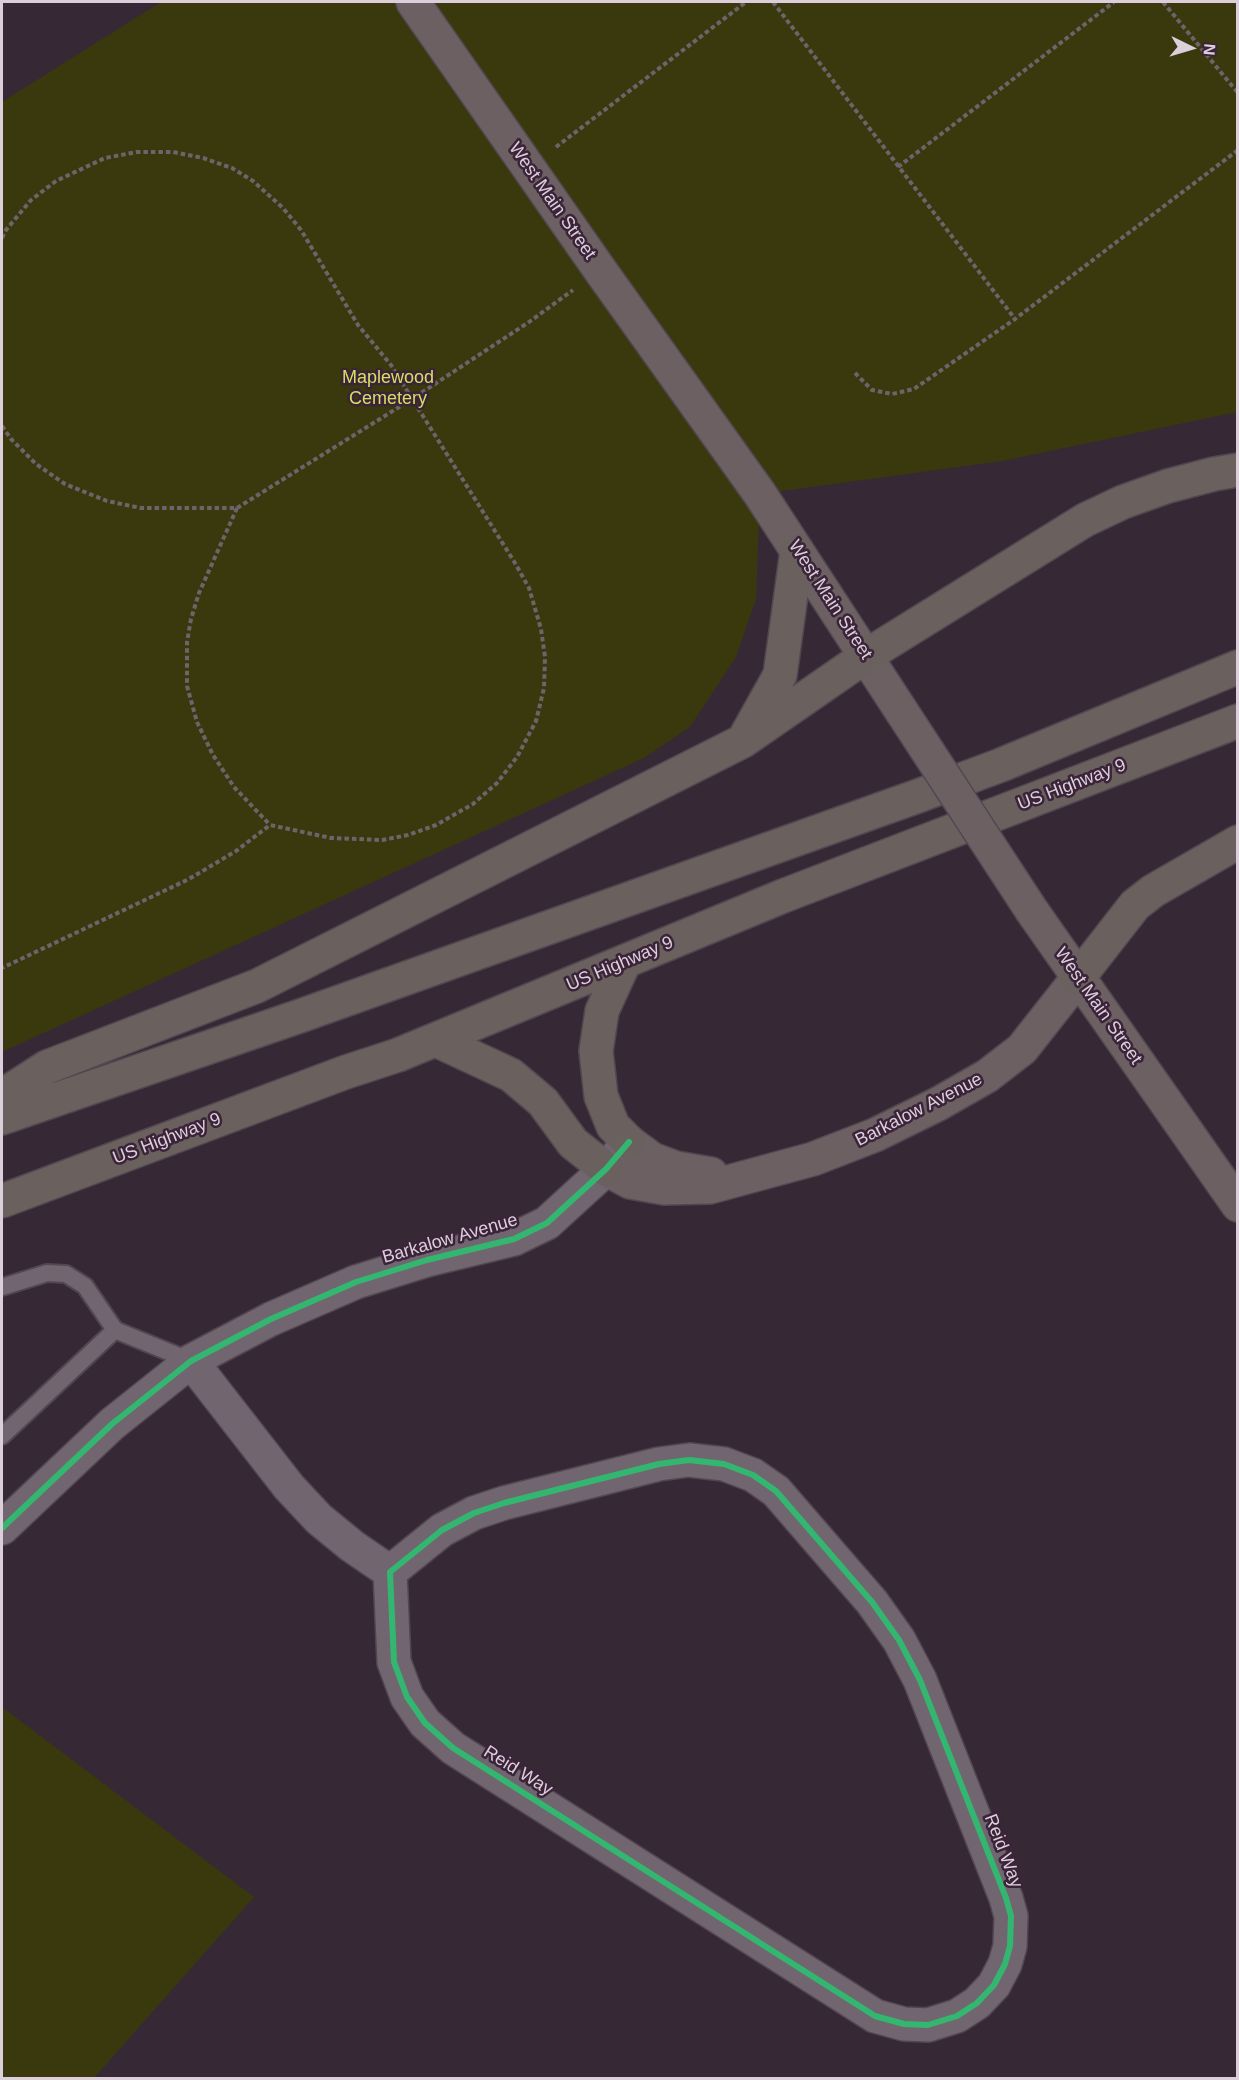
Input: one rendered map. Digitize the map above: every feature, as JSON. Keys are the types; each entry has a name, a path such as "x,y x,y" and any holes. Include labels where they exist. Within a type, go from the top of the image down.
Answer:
{"highway":[{"path":"2,1096 47,1067 256,986 743,741 866,656 1085,520 1123,502 1167,486 1238,470"},
{"path":"743,741 780,675 797,551"},
{"path":"2,1118 312,1012 918,796 1001,765 1238,667"},
{"name":"US Highway 9","path":"2,1201 436,1040 783,896 1238,721"},
{"path":"1078,978 1135,905 1154,891 1238,842"},
{"path":"624,963 602,1011 596,1051 602,1096 613,1126 629,1142"},
{"path":"436,1040 511,1075 543,1102 573,1143 606,1169"}],"main road":[{"name":"West Main Street","path":"413,2 760,494 1032,911 1238,1205"},
{"name":"Barkalow Avenue","path":"606,1169 630,1182 664,1188 710,1187 813,1159 875,1135 938,1104 987,1076 1022,1049 1078,978"},
{"name":"Barkalow Avenue","path":"629,1142 652,1160 676,1168 708,1174 757,1174"}],"street":[{"name":"Barkalow Avenue","path":"2,1528 112,1424 191,1361 281,1314 356,1282 427,1260 514,1239 548,1223 606,1169 629,1142"},
{"path":"191,1361 289,1487 319,1519 352,1546 390,1572"},
{"name":"Reid Way","path":"689,1460 724,1464 753,1475 776,1491 872,1602 899,1641 920,1680 1006,1898 1011,1916 1010,1946 1005,1964 994,1985 977,2003 957,2016 928,2025 904,2024 875,2016 453,1748 425,1723 408,1697 394,1662 390,1572 442,1530 474,1513 504,1503 659,1464 689,1460"}],"lane":[{"path":"2,1287 47,1273 66,1274 85,1286 115,1329 191,1361"},
{"path":"2,1436 115,1329"}],"path":[{"path":"528,166 575,133 746,2"},
{"path":"773,2 1015,319"},
{"path":"898,167 1114,2"},
{"path":"1163,2 1238,93"},
{"path":"855,374 872,390 892,394 914,389 1015,319 1238,150"},
{"path":"2,238 31,200 56,181 105,158 137,152 172,152 203,158 232,168 253,181 283,208 301,230 358,325 391,365 529,588 541,629 545,657 544,688 536,721 517,757 497,783 473,804 436,825 408,835 382,840 331,838 270,825 234,787 213,755 197,722 187,686 187,642 191,619 200,593 237,508"},
{"path":"2,426 11,439 36,464 65,484 107,501 141,508 237,508 412,399 529,322 600,270"},
{"path":"2,968 189,879 237,851 270,825"}],"green space":[{"name":"Maplewood Cemetery","path":"161,2 1237,2 1237,412 1002,461 760,494 756,599 736,657 690,727 644,758 2,1052 2,102"},
{"path":"2,1707 254,1897 94,2078 2,2078"}],"cycle path":[{"path":"2,1528 112,1424 191,1361 271,1319 356,1282 427,1260 514,1239 547,1223 606,1169 629,1142"},
{"path":"689,1460 724,1464 753,1475 776,1491 872,1602 899,1640 920,1680 1006,1898 1011,1916 1010,1946 1005,1964 994,1985 977,2003 957,2016 928,2025 904,2024 875,2016 453,1748 425,1723 407,1697 394,1662 390,1572 442,1530 474,1513 504,1503 659,1464 689,1460"}]}
